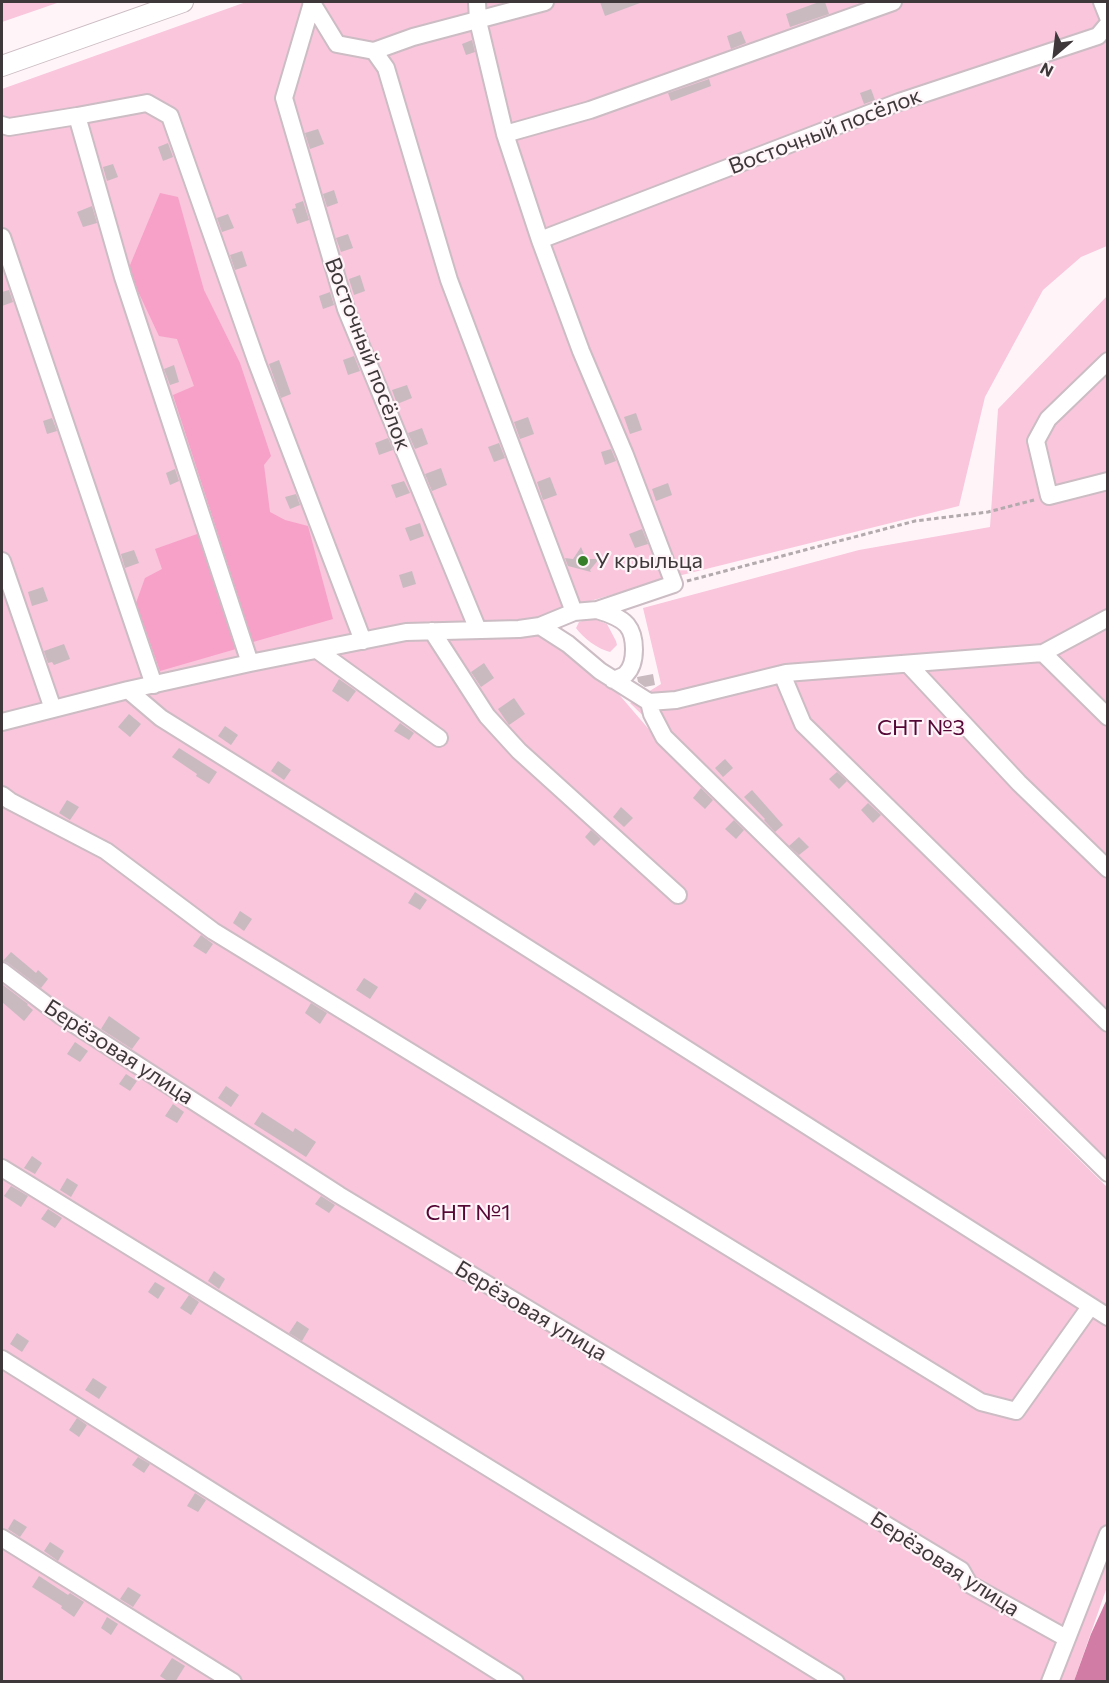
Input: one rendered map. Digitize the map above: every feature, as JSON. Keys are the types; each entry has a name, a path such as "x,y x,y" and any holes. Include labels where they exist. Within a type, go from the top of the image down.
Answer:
{"main road":[{"path":"2,66 183,2"}],"street":[{"name":"Восточный посёлок","path":"311,2 337,44 374,51"},
{"name":"Восточный посёлок","path":"311,2 284,98 346,309 478,630"},
{"path":"2,722 128,690 406,632 519,629 540,626 574,612 597,610 674,584 625,455 581,351 540,240 505,134 478,21 477,2"},
{"path":"544,2 413,37 374,51 386,68 449,280 574,612"},
{"path":"505,134 590,110 893,2"},
{"path":"1102,2 1107,17"},
{"name":"Восточный посёлок","path":"540,240 899,102 1098,36 1107,24"},
{"path":"2,125 9,127 147,104 170,116 257,363 363,641"},
{"path":"77,116 123,277 250,663"},
{"path":"2,237 154,685"},
{"path":"1107,361 1048,419 1036,441 1049,496 1107,481"},
{"path":"2,561 53,709"},
{"path":"597,610 626,623 632,634 634,657 631,668 624,676 613,680"},
{"path":"540,626 568,644 613,680 649,702 676,699 782,674 1043,653 1107,618"},
{"path":"432,631 486,716 519,751 678,895"},
{"path":"318,650 439,738"},
{"path":"1043,653 1107,717"},
{"path":"908,664 1019,783 1107,869"},
{"path":"782,674 803,724 1107,1023"},
{"path":"128,690 161,718 443,894 1107,1317"},
{"path":"649,702 652,714 664,737 1107,1173"},
{"path":"2,795 106,850 213,931 981,1402 1016,1411 1090,1307"},
{"name":"Берёзовая улица","path":"2,971 60,1015 339,1195 961,1570 969,1584 1066,1638"},
{"path":"2,1168 836,1682"},
{"path":"2,1359 515,1682"},
{"path":"1050,1682 1107,1534"},
{"path":"2,1538 232,1682"}],"path":[{"path":"674,584 915,521 988,512 1049,496"}],"green space":[{"path":"2,2 60,2 2,22"},
{"name":"СНТ №1","path":"246,2 1107,2 1107,246 1081,257 1043,290 985,397 959,506 666,579 549,613 683,769 1107,1187 1107,1587 1074,1681 2,1681 2,89"},
{"name":"СНТ №3","path":"1107,296 1107,1168 630,703 661,684 643,608 859,550 990,527 998,409"},
{"path":"592,618 607,624 616,641 617,645 610,652 591,643 576,628 579,622"}],"shaded area":[{"path":"160,193 178,197 204,290 240,363 271,456 264,465 270,512 285,520 308,526 333,619 253,642 173,395 194,386 177,339 159,336 128,270"},
{"path":"200,533 236,649 160,671 136,603 145,578 162,569 155,549"},
{"path":"1107,1599 1107,1681 1074,1681 1091,1634"}],"building":[{"path":"600,2 640,2 640,3 605,16"},
{"path":"825,2 829,14 790,27 786,14"},
{"path":"741,31 746,43 731,49 727,36"},
{"path":"472,40 475,52 466,55 462,44"},
{"path":"709,79 711,86 671,101 668,93"},
{"path":"871,89 875,100 864,104 860,93"},
{"path":"318,129 324,144 310,149 305,133"},
{"path":"168,143 173,157 163,161 158,147"},
{"path":"113,164 118,177 107,181 103,167"},
{"path":"334,190 338,203 327,207 323,194"},
{"path":"303,201 309,220 297,224 292,209 296,208 295,204"},
{"path":"92,206 97,223 83,227 77,212"},
{"path":"228,214 234,228 222,232 217,218"},
{"path":"348,234 353,248 341,252 336,238"},
{"path":"242,251 247,266 235,270 230,255"},
{"path":"360,275 365,291 354,295 349,279"},
{"path":"9,290 13,302 2,306 2,292"},
{"path":"330,292 334,305 323,309 319,296"},
{"path":"354,356 360,371 348,375 343,360"},
{"path":"279,360 291,394 281,398 269,364"},
{"path":"174,365 179,382 170,385 164,369"},
{"path":"407,385 412,398 397,404 392,390"},
{"path":"636,413 642,430 630,434 624,417"},
{"path":"528,417 534,434 520,439 514,422"},
{"path":"52,418 57,431 47,434 43,421"},
{"path":"422,428 428,444 415,449 408,433"},
{"path":"388,438 393,450 379,455 375,443"},
{"path":"499,443 505,458 494,462 488,447"},
{"path":"611,449 616,461 605,465 601,452"},
{"path":"441,468 447,485 432,491 425,474"},
{"path":"175,469 179,481 170,485 166,473"},
{"path":"550,477 557,495 543,500 537,482"},
{"path":"404,481 410,493 396,498 391,485"},
{"path":"668,483 672,495 656,501 652,489"},
{"path":"296,494 300,505 290,509 285,497"},
{"path":"420,523 424,536 410,541 405,528"},
{"path":"642,529 648,544 635,548 629,534"},
{"name":"У крыльца","path":"581,547 586,559 599,559 590,570 591,572 568,566 565,558 573,559"},
{"path":"134,550 139,563 125,568 121,554"},
{"path":"412,571 416,584 403,588 399,575"},
{"path":"43,587 48,601 32,606 28,592"},
{"path":"64,644 70,659 54,665 52,662 48,663 44,651"},
{"path":"484,663 494,678 481,687 471,672"},
{"path":"653,674 655,685 645,687 638,682 637,677"},
{"path":"339,679 356,691 348,702 332,691"},
{"path":"514,698 525,714 509,725 498,709"},
{"path":"129,714 141,724 130,737 118,727"},
{"path":"400,723 414,733 409,740 394,731"},
{"path":"225,726 238,735 231,745 218,736"},
{"path":"179,748 217,772 209,784 172,757"},
{"path":"725,759 733,768 723,777 715,768"},
{"path":"278,761 291,770 284,780 271,771"},
{"path":"837,772 847,781 839,789 829,779"},
{"path":"701,788 713,800 705,809 693,798"},
{"path":"752,790 783,825 775,832 744,797"},
{"path":"67,800 79,807 70,820 59,813"},
{"path":"868,803 881,815 873,823 861,810"},
{"path":"621,807 633,818 624,827 613,817"},
{"path":"734,820 744,830 736,839 725,829"},
{"path":"591,830 601,839 594,846 585,837"},
{"path":"799,837 809,847 799,855 789,846"},
{"path":"415,892 427,900 420,910 408,903"},
{"path":"240,911 252,919 244,931 233,923"},
{"path":"201,935 213,944 206,954 193,946"},
{"path":"11,952 36,973 38,970 48,979 41,988 3,961"},
{"path":"364,978 378,987 370,999 356,990"},
{"path":"3,985 33,1010 24,1021 2,1002"},
{"path":"311,1003 327,1013 320,1024 305,1013"},
{"path":"109,1016 140,1038 132,1049 101,1029"},
{"path":"75,1042 88,1051 80,1062 67,1054"},
{"path":"126,1074 137,1081 130,1091 119,1084"},
{"path":"226,1086 239,1095 231,1107 218,1098"},
{"path":"173,1104 184,1112 177,1123 165,1116"},
{"path":"262,1112 293,1132 295,1128 316,1142 306,1157 254,1124"},
{"path":"32,1156 42,1163 35,1174 24,1168"},
{"path":"67,1178 78,1185 71,1197 60,1190"},
{"path":"11,1186 28,1196 21,1207 4,1196"},
{"path":"321,1196 335,1205 329,1213 315,1204"},
{"path":"48,1209 62,1218 55,1228 41,1219"},
{"path":"214,1271 225,1279 219,1289 208,1281"},
{"path":"155,1282 165,1288 158,1299 148,1292"},
{"path":"189,1295 199,1302 191,1315 180,1308"},
{"path":"297,1321 309,1329 302,1341 289,1333"},
{"path":"17,1333 29,1341 22,1352 10,1344"},
{"path":"93,1378 107,1387 99,1399 85,1390"},
{"path":"77,1418 87,1425 79,1437 69,1430"},
{"path":"138,1457 150,1464 144,1473 132,1465"},
{"path":"195,1493 206,1500 198,1512 187,1506"},
{"path":"14,1519 27,1527 20,1537 8,1529"},
{"path":"50,1542 64,1551 58,1561 44,1551"},
{"path":"39,1576 68,1595 70,1593 84,1602 74,1617 61,1608 62,1606 32,1587"},
{"path":"128,1587 141,1595 133,1607 120,1599"},
{"path":"107,1617 118,1624 111,1635 101,1628"},
{"path":"172,1658 185,1666 175,1682 169,1682 160,1676"}],"place":[{"name":"У крыльца","path":"583,561"}]}
